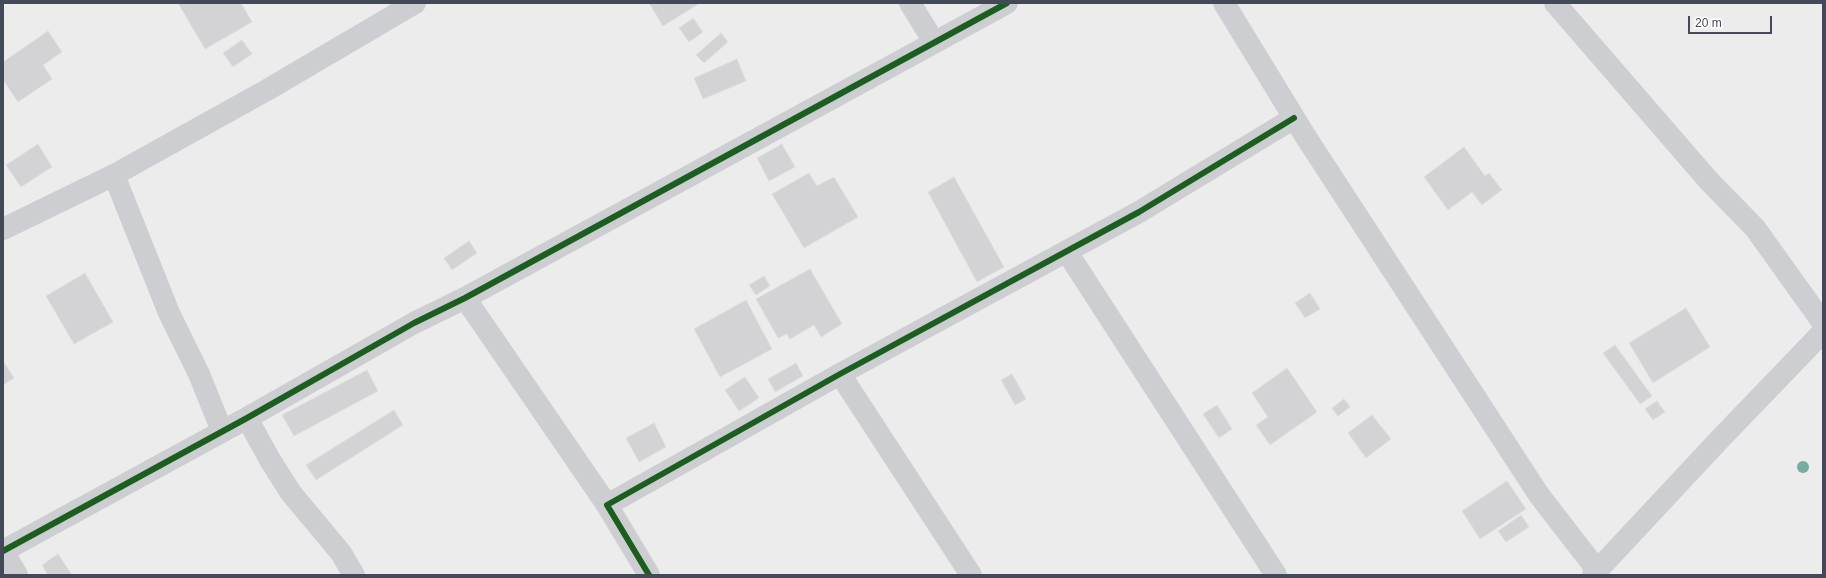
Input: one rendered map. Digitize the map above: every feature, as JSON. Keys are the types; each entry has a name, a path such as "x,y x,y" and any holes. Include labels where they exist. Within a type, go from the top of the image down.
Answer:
{"street":[{"path":"3,229 114,175 261,93 415,3"},
{"path":"910,3 934,42"},
{"path":"17,575 3,551 247,418 414,323 465,298 1007,3"},
{"path":"1224,3 1294,118 1539,495 1595,572 1823,332"},
{"path":"1555,3 1709,181 1755,228 1823,323"},
{"path":"607,505 840,374 1139,212 1294,118"},
{"path":"114,175 169,313 199,374 222,431"},
{"path":"1067,252 1276,575"},
{"path":"465,298 607,505 649,575"},
{"path":"840,374 971,575"},
{"path":"247,418 270,460 292,493 341,552 354,575"}],"building":[{"path":"178,3 241,3 252,22 205,49"},
{"path":"649,3 700,3 663,26"},
{"path":"693,18 703,32 689,42 679,28"},
{"path":"48,31 62,52 43,65 52,79 18,102 3,80 3,62"},
{"path":"721,33 728,42 704,63 696,55"},
{"path":"242,40 252,54 233,67 223,53"},
{"path":"737,59 746,81 703,99 694,78"},
{"path":"38,144 52,167 21,187 6,165"},
{"path":"782,144 795,167 769,181 757,158"},
{"path":"1464,147 1485,176 1489,173 1502,190 1482,205 1472,192 1448,210 1424,177"},
{"path":"809,173 817,186 834,177 858,217 804,248 772,194"},
{"path":"954,177 1004,267 977,282 928,192"},
{"path":"469,241 477,253 452,270 444,258"},
{"path":"810,269 842,324 821,337 814,325 790,339 787,334 778,338 756,299"},
{"path":"85,273 113,322 74,344 46,296"},
{"path":"764,276 770,286 756,295 749,285"},
{"path":"1310,293 1320,309 1305,318 1295,303"},
{"path":"746,300 772,349 720,377 694,329"},
{"path":"1686,308 1710,347 1653,383 1629,343"},
{"path":"1615,345 1652,396 1640,404 1603,353"},
{"path":"3,361 14,378 3,385"},
{"path":"796,363 803,376 775,392 768,379"},
{"path":"1287,368 1317,412 1270,445 1256,425 1268,417 1252,393"},
{"path":"367,370 378,391 294,436 282,415"},
{"path":"1012,374 1026,399 1015,405 1001,380"},
{"path":"745,377 759,398 739,411 725,390"},
{"path":"1344,399 1350,407 1338,416 1332,408"},
{"path":"1657,401 1665,412 1653,420 1645,409"},
{"path":"1217,405 1232,429 1219,438 1203,414"},
{"path":"394,410 403,425 316,480 306,465"},
{"path":"1372,415 1391,439 1366,458 1348,433"},
{"path":"654,423 666,447 639,462 626,438"},
{"path":"1507,481 1526,509 1480,539 1462,511"},
{"path":"1521,515 1529,527 1506,542 1498,531"},
{"path":"58,554 72,575 48,575 42,565"}],"cycle path":[{"path":"3,551 247,418 414,323 465,298 1007,3"},
{"path":"649,575 607,505 840,374 1139,212 1294,118"}]}
